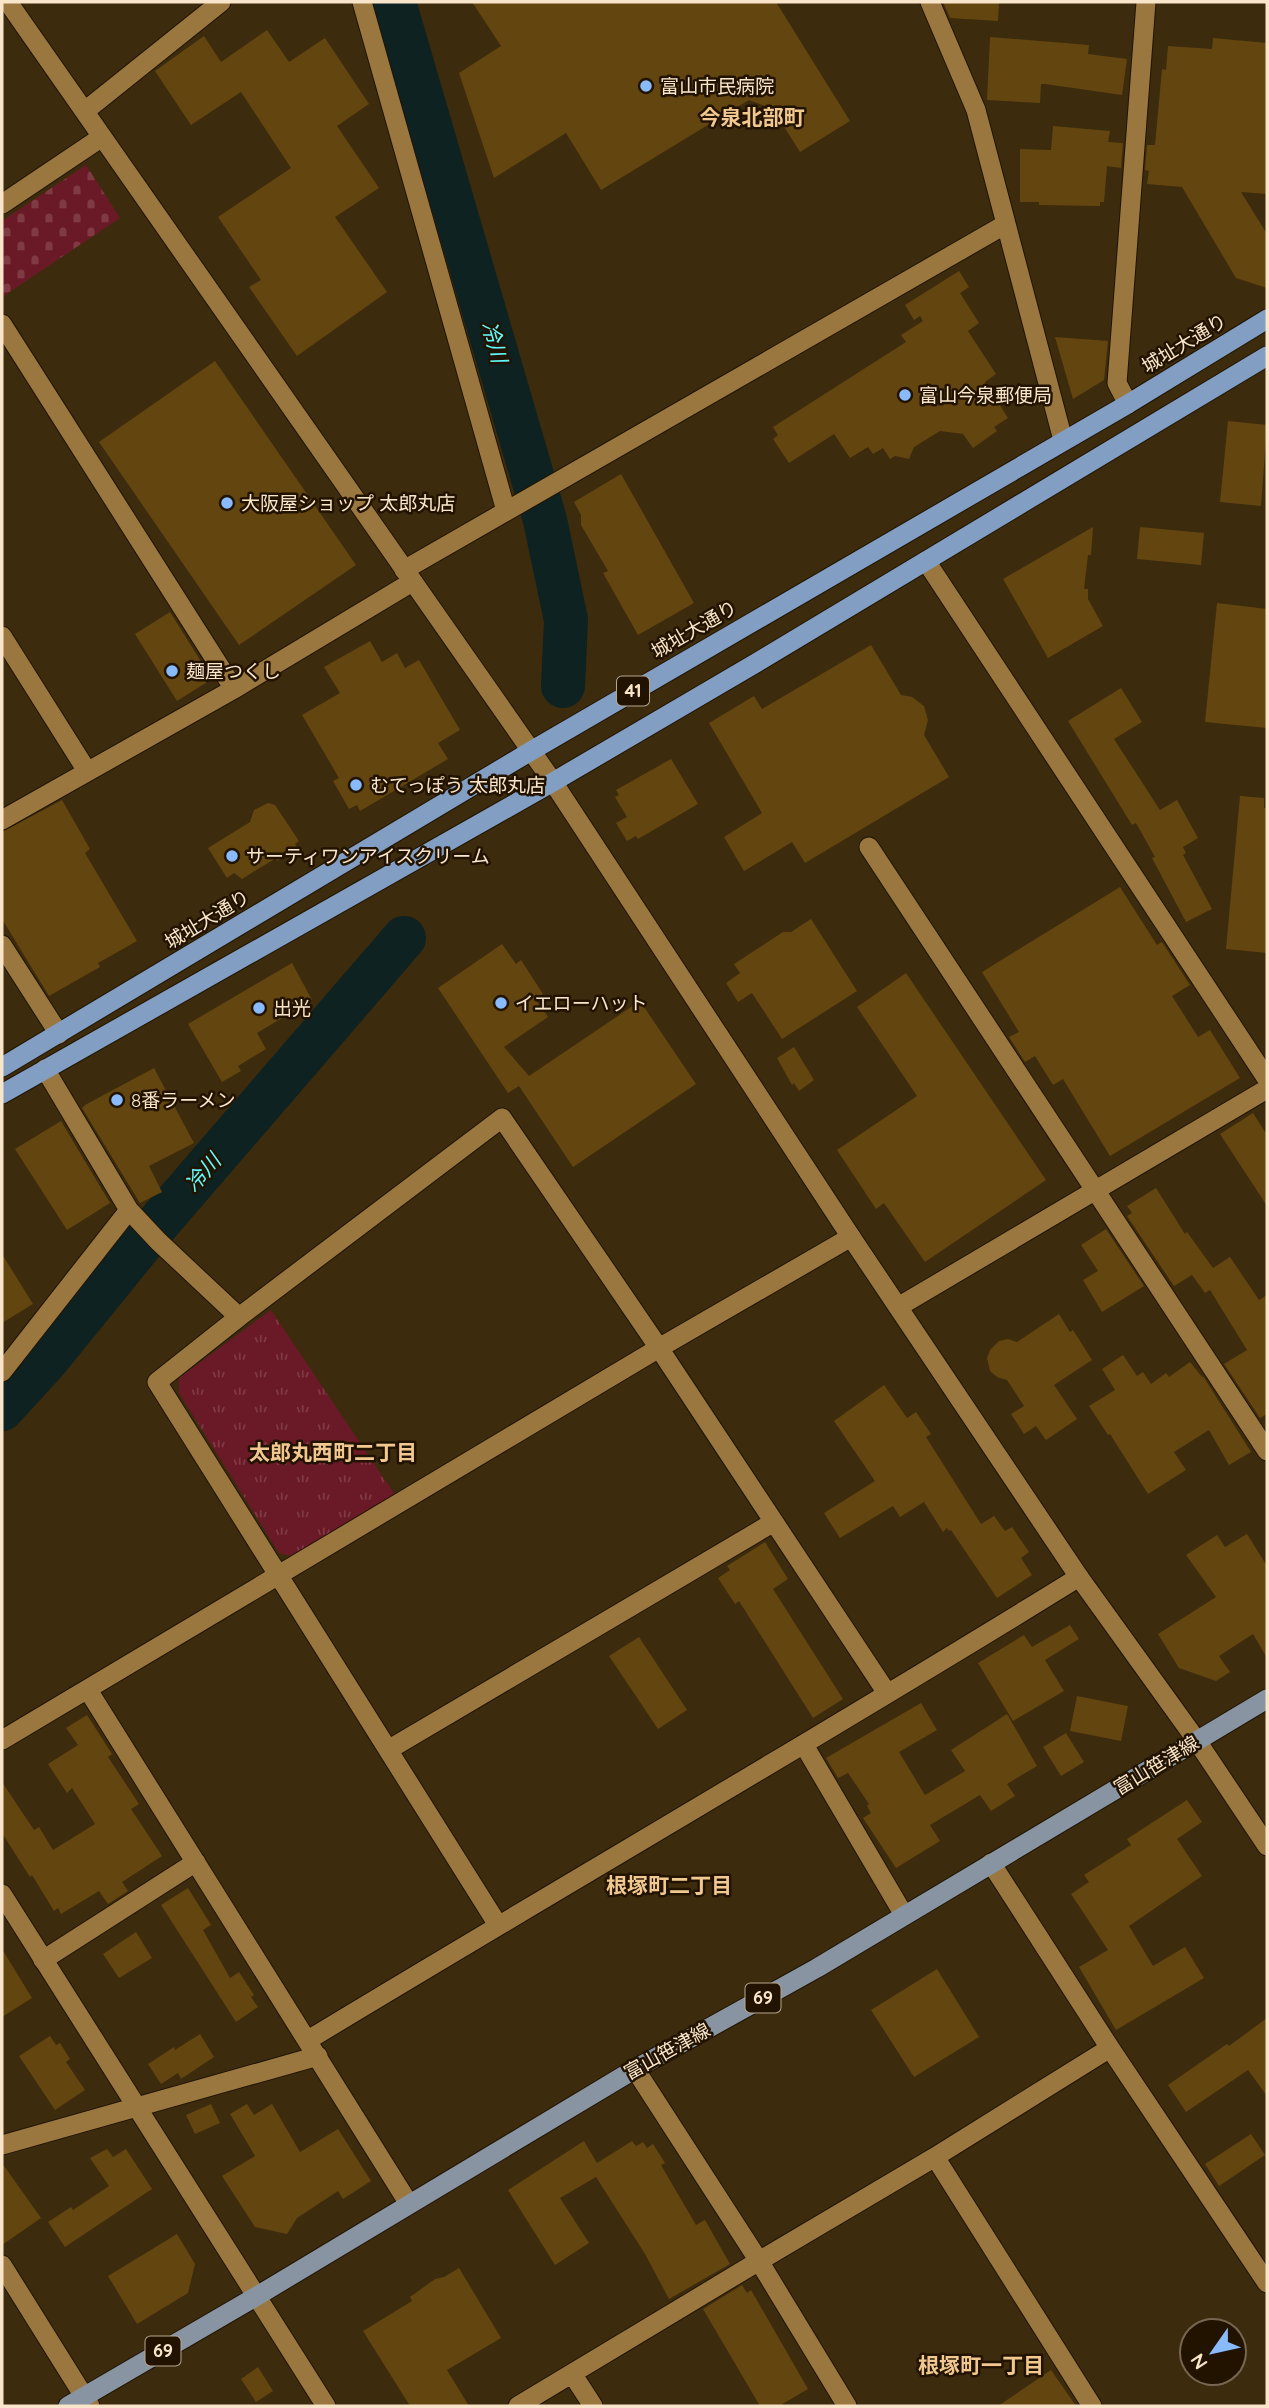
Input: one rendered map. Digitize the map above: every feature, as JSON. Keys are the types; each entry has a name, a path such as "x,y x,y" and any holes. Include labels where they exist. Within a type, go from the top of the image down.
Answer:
{"highway":[{"name":"城址大通り","path":"2,1067 531,751 1128,404 1267,319"},
{"name":"41","path":"2,1094 553,782 1267,356"}],"main road":[{"name":"富山笹津線","path":"81,2403 635,2069 817,1968 1267,1699"}],"street":[{"path":"8,2 553,782 851,1237 1079,1577 1197,1741 1267,1846"},
{"path":"85,111 221,2"},
{"path":"362,2 506,511"},
{"path":"930,2 976,110 1063,440"},
{"path":"1128,404 1117,383 1146,2"},
{"path":"2,204 102,137"},
{"path":"2,820 234,689 506,511 1006,224"},
{"path":"2,324 234,689"},
{"path":"926,561 1267,1079"},
{"path":"2,636 88,771"},
{"path":"869,847 1264,1440"},
{"path":"2,945 59,1034"},
{"path":"45,1069 129,1210 239,1317"},
{"path":"898,1307 1267,1089"},
{"path":"498,1925 157,1382 502,1118 659,1348 887,1693"},
{"path":"2,1372 129,1210"},
{"path":"2,1740 659,1348 851,1237"},
{"path":"388,1750 774,1522"},
{"path":"2,2145 135,2108 313,2048 498,1925 804,1745 1079,1577"},
{"path":"88,1690 409,2204"},
{"path":"804,1745 904,1915"},
{"path":"43,1961 196,1861"},
{"path":"990,1863 1267,2283"},
{"path":"2,1894 326,2406"},
{"path":"518,2406 935,2157 1110,2048"},
{"path":"635,2069 759,2261 847,2406"},
{"path":"935,2157 1091,2406"},
{"path":"3,2271 81,2403"},
{"path":"573,2375 593,2406"}],"green space":[{"path":"86,165 120,218 2,297 2,221"},
{"path":"271,1310 395,1495 291,1556 279,1553 179,1393 179,1378"}],"building":[{"name":"富山市民病院","path":"472,2 776,2 850,121 800,152 773,109 749,100 601,190 566,133 494,178 459,73 501,46"},
{"path":"943,2 999,2 998,21 950,18"},
{"path":"267,30 289,62 325,38 369,104 337,126 379,188 335,217 387,292 297,356 249,287 261,280 218,217 291,168 241,92 191,125 155,71 204,36 221,62"},
{"path":"990,37 1089,45 1088,54 1127,59 1122,95 1041,84 1040,103 987,100"},
{"path":"1213,38 1267,43 1267,194 1241,192 1267,234 1267,288 1236,278 1182,187 1147,184 1147,145 1155,145 1162,69 1166,70 1168,46 1212,49"},
{"path":"1053,126 1110,131 1108,142 1123,143 1121,168 1107,166 1104,202 1100,202 1100,206 1020,202 1020,149 1051,150"},
{"path":"959,271 969,287 960,293 979,323 968,331 996,374 985,382 1008,418 994,427 997,431 973,448 963,434 940,431 914,447 909,459 895,456 890,459 883,448 873,454 868,447 850,458 834,434 789,463 773,439 778,435 773,427 906,342 901,335 923,321 920,316 914,320 905,305"},
{"path":"1055,337 1108,341 1104,380 1073,399"},
{"name":"大阪屋ショップ 太郎丸店","path":"215,361 356,565 239,645 99,442"},
{"path":"1228,421 1267,425 1261,506 1220,502"},
{"path":"621,474 694,603 638,635 603,573 608,571 581,525 581,515 574,502"},
{"path":"1093,527 1084,589 1088,589 1088,599 1103,626 1048,658 1003,579"},
{"path":"1140,527 1204,533 1201,565 1137,559"},
{"path":"1217,603 1267,609 1267,728 1205,722"},
{"path":"170,612 212,679 177,701 135,634"},
{"path":"370,641 382,662 397,653 405,668 419,660 460,730 438,743 448,759 360,811 357,805 349,809 333,781 339,778 302,715 340,693 324,667"},
{"path":"871,645 901,695 912,697 924,706 928,720 924,735 949,777 805,863 792,842 744,871 724,837 762,813 709,723 754,696 762,709"},
{"path":"1121,688 1142,722 1114,739 1160,810 1177,800 1198,838 1183,847 1186,853 1183,855 1212,909 1186,922 1136,823 1132,825 1068,721"},
{"path":"671,759 698,804 638,839 636,836 627,841 616,823 627,817 615,797 619,795 616,790"},
{"path":"1240,796 1264,798 1264,808 1267,808 1267,953 1226,949"},
{"path":"62,800 90,849 85,853 137,941 98,963 100,967 49,996 2,919 2,832"},
{"path":"268,803 275,805 299,841 295,844 298,848 242,879 234,873 227,878 208,848 250,822 254,810"},
{"path":"1120,887 1157,945 1162,942 1190,985 1172,996 1198,1037 1210,1030 1240,1078 1110,1156 1063,1079 1053,1085 1035,1056 1025,1062 1009,1037 1019,1032 982,972"},
{"path":"811,919 857,991 782,1039 752,993 738,1002 726,983 740,973 734,964 783,932 791,932"},
{"path":"502,944 516,964 521,960 543,994 535,999 548,1017 504,1047 529,1076 640,1001 696,1084 573,1167 519,1086 508,1093 438,988"},
{"path":"292,963 312,1000 257,1033 266,1049 238,1066 241,1071 222,1082 188,1024"},
{"path":"906,973 1046,1180 925,1262 884,1203 876,1209 837,1150 917,1096 857,1007"},
{"path":"794,1047 814,1080 799,1091 794,1083 792,1085 777,1058"},
{"path":"154,1068 194,1143 149,1166 162,1192 140,1203 82,1108"},
{"path":"1253,1113 1267,1135 1267,1206 1220,1134"},
{"path":"61,1121 110,1203 67,1230 15,1149"},
{"path":"1156,1188 1185,1234 1187,1232 1213,1268 1230,1257 1259,1300 1267,1295 1267,1414 1260,1418 1224,1364 1247,1350 1210,1290 1205,1293 1192,1275 1174,1286 1127,1216 1132,1213 1127,1206"},
{"path":"1106,1229 1144,1286 1102,1312 1083,1280 1098,1271 1081,1245"},
{"path":"2,1254 33,1304 2,1323"},
{"path":"1059,1314 1092,1360 1054,1385 1077,1419 1046,1440 1036,1426 1024,1434 1011,1414 1024,1406 1007,1380 990,1371 987,1358 990,1350 999,1341 1008,1339 1017,1342"},
{"path":"1123,1355 1137,1376 1143,1372 1151,1384 1166,1373 1169,1377 1190,1362 1203,1376 1251,1452 1229,1465 1209,1430 1174,1452 1186,1470 1148,1494 1089,1406 1115,1390 1102,1369"},
{"path":"884,1385 907,1418 916,1412 931,1434 926,1437 981,1524 994,1516 1005,1531 1012,1527 1029,1552 1021,1558 1032,1575 997,1598 951,1530 947,1528 943,1532 924,1502 900,1517 893,1506 840,1538 824,1513 875,1481 834,1421"},
{"path":"1247,1534 1267,1566 1267,1658 1253,1634 1219,1656 1230,1672 1216,1681 1179,1668 1158,1634 1216,1597 1186,1555 1217,1535 1225,1547"},
{"path":"765,1542 788,1579 773,1589 843,1699 813,1718 739,1601 735,1604 718,1578 730,1570 727,1566"},
{"path":"1070,1625 1079,1639 1045,1660 1064,1691 1013,1721 978,1663 1024,1635 1032,1647"},
{"path":"639,1637 687,1710 658,1729 609,1656"},
{"path":"1077,1696 1128,1706 1121,1741 1070,1731"},
{"path":"921,1703 937,1730 899,1752 925,1795 965,1771 951,1750 1007,1714 1037,1766 1007,1784 1015,1796 991,1811 980,1795 930,1825 940,1841 896,1868 863,1818 871,1813 867,1806 869,1804 848,1773 838,1778 826,1758"},
{"path":"87,1715 112,1754 108,1757 139,1804 131,1809 162,1856 122,1882 128,1891 108,1904 99,1891 61,1914 58,1908 54,1911 2,1833 2,1782 34,1830 39,1827 53,1850 95,1824 72,1788 67,1793 48,1764 78,1745 66,1728"},
{"path":"1066,1733 1084,1762 1061,1776 1043,1747"},
{"path":"1187,1800 1202,1822 1177,1839 1202,1876 1129,1926 1153,1966 1185,1947 1204,1978 1116,2030 1079,1967 1108,1950 1071,1894 1089,1882 1084,1875 1131,1845 1127,1839"},
{"path":"188,1888 211,1925 203,1930 230,1978 239,1972 254,1995 251,1997 258,2007 236,2022 161,1905"},
{"path":"136,1932 152,1958 119,1978 103,1954"},
{"path":"2,1949 32,1998 2,2017"},
{"path":"937,1969 979,2037 914,2077 871,2010"},
{"path":"1267,2018 1267,2096 1248,2070 1186,2112 1168,2085"},
{"path":"200,2034 214,2057 181,2079 178,2073 161,2084 148,2064"},
{"path":"50,2036 56,2045 60,2043 70,2059 66,2062 85,2090 55,2110 19,2056"},
{"path":"211,2104 220,2123 195,2134 186,2115"},
{"path":"247,2104 254,2115 272,2104 300,2152 338,2129 371,2181 343,2199 338,2191 297,2218 287,2234 255,2227 222,2176 255,2156 230,2114"},
{"path":"1251,2134 1265,2155 1219,2186 1205,2164"},
{"path":"584,2141 597,2163 632,2141 636,2146 643,2142 647,2148 653,2144 665,2163 661,2165 696,2225 705,2220 730,2264 669,2299 645,2254 596,2177 560,2198 589,2243 555,2265 508,2190"},
{"path":"107,2149 113,2157 126,2149 152,2189 65,2247 48,2222 71,2207 73,2210 109,2186 90,2158"},
{"path":"2,2163 41,2218 2,2245"},
{"path":"177,2234 195,2264 188,2293 137,2324 108,2276"},
{"path":"459,2268 501,2338 447,2370 469,2406 410,2406 363,2331 412,2301 410,2297 435,2279"},
{"path":"742,2285 747,2293 751,2290 808,2389 779,2406 760,2406 703,2309"},
{"path":"258,2367 273,2391 256,2402 241,2379"},
{"path":"1051,2370 1076,2406 998,2406"}],"waterway":[{"name":"冷川","path":"394,2 545,520 566,620 563,686"},
{"name":"冷川","path":"2,1409 46,1361 154,1228 404,938"}],"place":[{"name":"富山市民病院","path":"646,86"},
{"name":"富山今泉郵便局","path":"905,395"},
{"name":"大阪屋ショップ 太郎丸店","path":"227,503"},
{"name":"麺屋つくし","path":"172,671"},
{"name":"むてっぽう 太郎丸店","path":"356,785"},
{"name":"サーティワンアイスクリーム","path":"232,856"},
{"name":"イエローハット","path":"501,1003"},
{"name":"出光","path":"259,1008"},
{"name":"8番ラーメン","path":"117,1100"}],"district":[{"name":"今泉北部町","path":"752,118"},
{"name":"太郎丸西町二丁目","path":"333,1453"},
{"name":"根塚町二丁目","path":"669,1886"},
{"name":"根塚町一丁目","path":"981,2366"}]}
